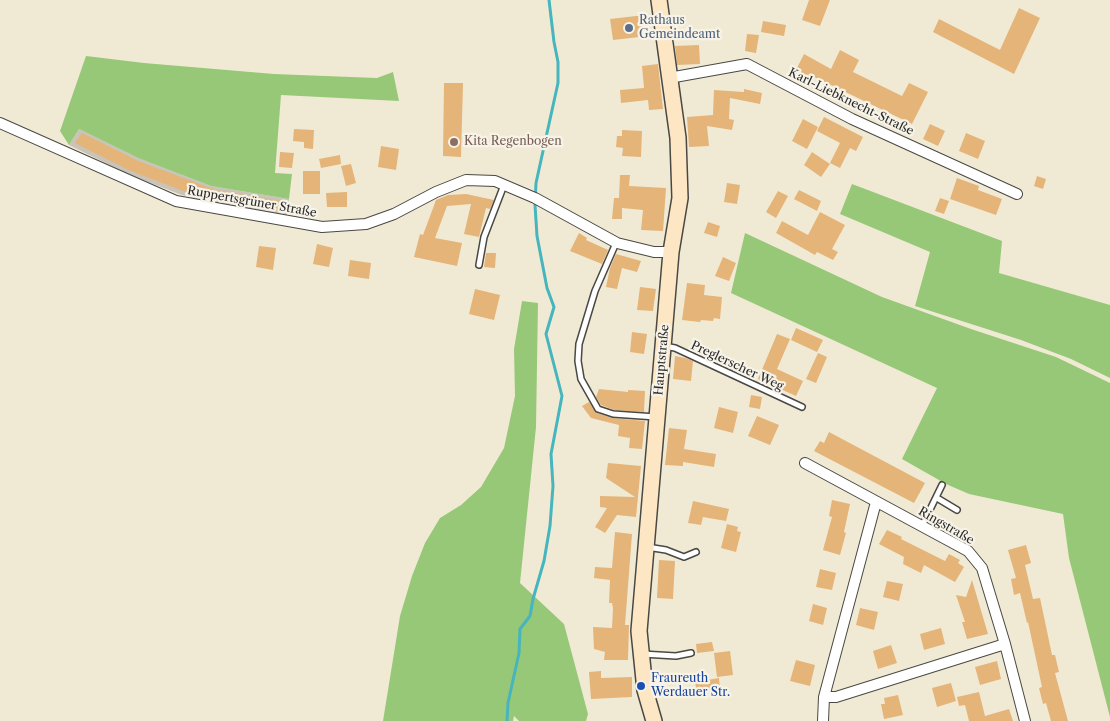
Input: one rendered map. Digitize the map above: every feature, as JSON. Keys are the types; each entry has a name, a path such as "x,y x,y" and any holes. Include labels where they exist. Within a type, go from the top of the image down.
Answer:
{"main road":[{"name":"Hauptstraße","path":"653,720 646,690 639,632 672,252 680,198 678,138 659,0"}],"street":[{"name":"Karl-Liebknecht-Straße","path":"669,78 747,64 852,119 1017,194"},
{"name":"Ruppertsgrüner Straße","path":"0,123 176,201 322,227 366,224 394,214 436,192 466,180 495,181 535,198 617,242 654,252 672,252"},
{"name":"Ringstraße","path":"805,463 968,551 982,568 1005,644 1025,721"},
{"path":"823,721 824,697 876,502"},
{"path":"824,697 836,697 1005,644"}],"lane":[{"path":"478,265 484,237 504,185"},
{"path":"617,242 595,291 579,344 578,362 581,379 598,409 613,414 657,417"},
{"name":"Preglerscher Weg","path":"664,346 675,348 802,407"},
{"path":"921,526 942,485"},
{"path":"937,498 957,510"},
{"path":"646,547 666,550 684,557 696,552"},
{"path":"642,654 676,656 691,653"}],"shaded area":[{"path":"79,129 138,158 211,186 289,199 287,216 211,203 182,195 130,175 69,145"}],"green space":[{"path":"86,56 274,74 377,78 393,72 399,101 281,95 275,173 292,174 289,199 211,186 138,158 79,129 69,145 60,131"},
{"path":"852,184 1002,241 999,273 1110,305 1110,378 1071,359 1021,340 915,306 930,252 840,214"},
{"path":"745,233 882,297 1056,357 1110,383 1110,717 1069,558 1063,514 969,494 946,484 902,459 937,388 731,293"},
{"path":"522,301 538,303 536,427 520,583 564,624 588,714 586,721 519,721 514,716 513,721 383,721 400,616 412,576 425,543 440,518 461,505 481,487 504,448 515,396 514,349"}],"building":[{"path":"809,0 830,0 820,26 802,20"},
{"path":"1019,8 1040,18 1014,74 933,32 939,19 1000,50"},
{"name":"Rathaus Gemeindeamt","path":"645,15 648,36 613,40 610,19"},
{"path":"763,21 786,25 784,36 761,32"},
{"path":"747,34 759,35 756,53 745,51"},
{"path":"699,45 700,64 677,65 675,46"},
{"path":"840,50 859,60 853,72 902,96 909,83 928,92 912,124 796,70 804,54 831,69"},
{"path":"658,64 663,109 649,110 648,100 621,103 620,90 644,88 642,66"},
{"path":"444,83 463,83 461,157 443,156"},
{"path":"744,89 762,93 760,104 730,98 729,119 734,120 732,130 707,126 709,146 689,147 687,117 713,115 714,90 744,92"},
{"path":"824,117 863,137 856,151 850,148 840,168 830,163 840,143 817,131"},
{"path":"803,119 818,127 807,149 792,141"},
{"path":"930,124 945,131 938,146 923,139"},
{"path":"294,129 314,130 313,149 304,148 304,142 293,141"},
{"path":"622,130 642,131 641,157 622,156 623,148 616,147 617,136 622,136"},
{"path":"82,133 138,161 215,190 286,202 284,212 217,201 194,195 131,171 75,143"},
{"path":"966,133 985,141 978,159 959,151"},
{"path":"381,146 399,149 396,170 378,167"},
{"path":"280,152 294,153 292,168 279,167"},
{"path":"812,152 830,164 821,177 804,165"},
{"path":"340,155 341,164 321,168 319,159"},
{"path":"351,164 356,183 346,186 341,166"},
{"path":"303,171 320,171 320,194 303,194"},
{"path":"620,175 630,175 629,186 666,188 663,231 641,230 643,210 622,208 622,219 612,219 614,198 619,198"},
{"path":"1037,176 1046,179 1043,189 1034,186"},
{"path":"957,178 979,186 978,190 1002,199 996,215 950,199"},
{"path":"727,183 740,185 737,204 724,202"},
{"path":"799,190 821,201 817,211 794,199"},
{"path":"778,191 788,196 776,218 766,212"},
{"path":"347,192 347,207 327,207 326,193"},
{"path":"466,194 494,200 490,209 486,208 479,237 464,234 471,204 447,206 435,238 462,243 457,266 414,257 420,234 423,235 436,200 448,195"},
{"path":"940,198 949,201 944,214 935,211"},
{"path":"820,212 845,225 832,249 838,252 833,260 817,252 815,255 776,233 782,221 808,235"},
{"path":"708,222 720,226 717,237 704,233"},
{"path":"579,233 587,238 586,240 608,250 602,264 570,251"},
{"path":"317,244 333,248 329,267 313,264"},
{"path":"259,246 276,248 273,270 256,267"},
{"path":"486,253 496,253 495,268 484,267"},
{"path":"616,254 641,261 637,272 622,268 617,289 606,287 610,268"},
{"path":"723,257 736,263 729,281 715,276"},
{"path":"350,260 371,263 369,279 348,276"},
{"path":"687,283 705,285 704,295 722,297 720,319 714,318 713,321 701,320 700,322 682,320"},
{"path":"640,287 656,289 653,311 637,310"},
{"path":"475,289 500,295 494,320 469,314"},
{"path":"796,328 823,340 817,352 791,340"},
{"path":"632,332 647,334 644,354 630,352"},
{"path":"777,334 790,339 777,369 803,381 796,396 758,379"},
{"path":"818,353 827,357 816,383 806,379"},
{"path":"675,356 693,361 691,381 673,379"},
{"path":"599,389 628,392 628,390 645,391 644,412 614,410 601,405 596,397"},
{"path":"751,395 762,397 760,409 749,407"},
{"path":"589,402 597,413 612,418 645,421 642,449 629,448 630,438 618,436 619,425 591,418 582,406"},
{"path":"719,407 738,412 733,433 714,428"},
{"path":"757,416 779,425 770,445 748,436"},
{"path":"669,428 687,430 684,449 716,454 714,467 683,462 683,466 665,465"},
{"path":"829,432 925,483 914,503 814,451 820,441 824,443"},
{"path":"608,463 641,466 636,517 617,515 605,533 595,527 607,508 600,507 600,496 635,497 606,478"},
{"path":"832,500 850,504 844,532 846,533 840,555 823,550 832,517 829,516"},
{"path":"693,501 729,509 726,521 703,517 701,525 688,523"},
{"path":"727,524 738,527 737,531 741,532 736,552 721,548"},
{"path":"887,530 945,561 949,554 960,560 958,563 964,567 955,582 924,565 921,573 903,564 904,557 879,544"},
{"path":"615,532 632,534 625,625 629,625 628,660 604,660 605,652 594,649 593,627 612,628 613,608 612,603 609,603 610,580 594,578 595,567 612,568"},
{"path":"1026,545 1031,563 1025,565 1033,599 1040,598 1052,655 1055,655 1059,672 1055,673 1068,721 1051,721 1046,703 1043,704 1039,688 1042,687 1028,622 1020,593 1014,595 1011,579 1016,578 1008,550"},
{"path":"659,560 675,561 673,599 657,598"},
{"path":"820,569 836,573 832,590 816,587"},
{"path":"972,580 988,634 967,639 962,622 965,622 956,595 966,597"},
{"path":"887,581 903,584 899,601 883,597"},
{"path":"813,604 827,608 823,625 809,621"},
{"path":"860,608 878,612 874,630 856,625"},
{"path":"941,628 945,644 924,650 920,634"},
{"path":"712,642 714,651 697,653 696,644"},
{"path":"891,645 897,663 878,669 873,651"},
{"path":"730,651 733,675 717,677 714,653"},
{"path":"796,660 815,665 810,686 790,681"},
{"path":"997,661 1001,679 980,685 975,667"},
{"path":"601,671 601,678 632,677 632,697 591,699 589,672"},
{"path":"719,678 720,689 697,693 695,682"},
{"path":"951,683 956,701 937,707 932,688"},
{"path":"979,692 985,716 1009,709 1013,721 969,721 965,705 959,706 957,697"},
{"path":"898,695 903,715 884,719 881,704 885,704 884,698"}],"waterway":[{"path":"507,721 508,703 519,653 520,629 530,616 544,561 550,526 553,486 551,454 562,396 546,334 554,307 547,288 537,236 535,205 536,183 558,83 558,62 549,0"}],"place":[{"name":"Rathaus Gemeindeamt","path":"629,28"},
{"name":"Kita Regenbogen","path":"454,142"},
{"name":"Fraureuth Werdauer Str.","path":"641,686"}]}
